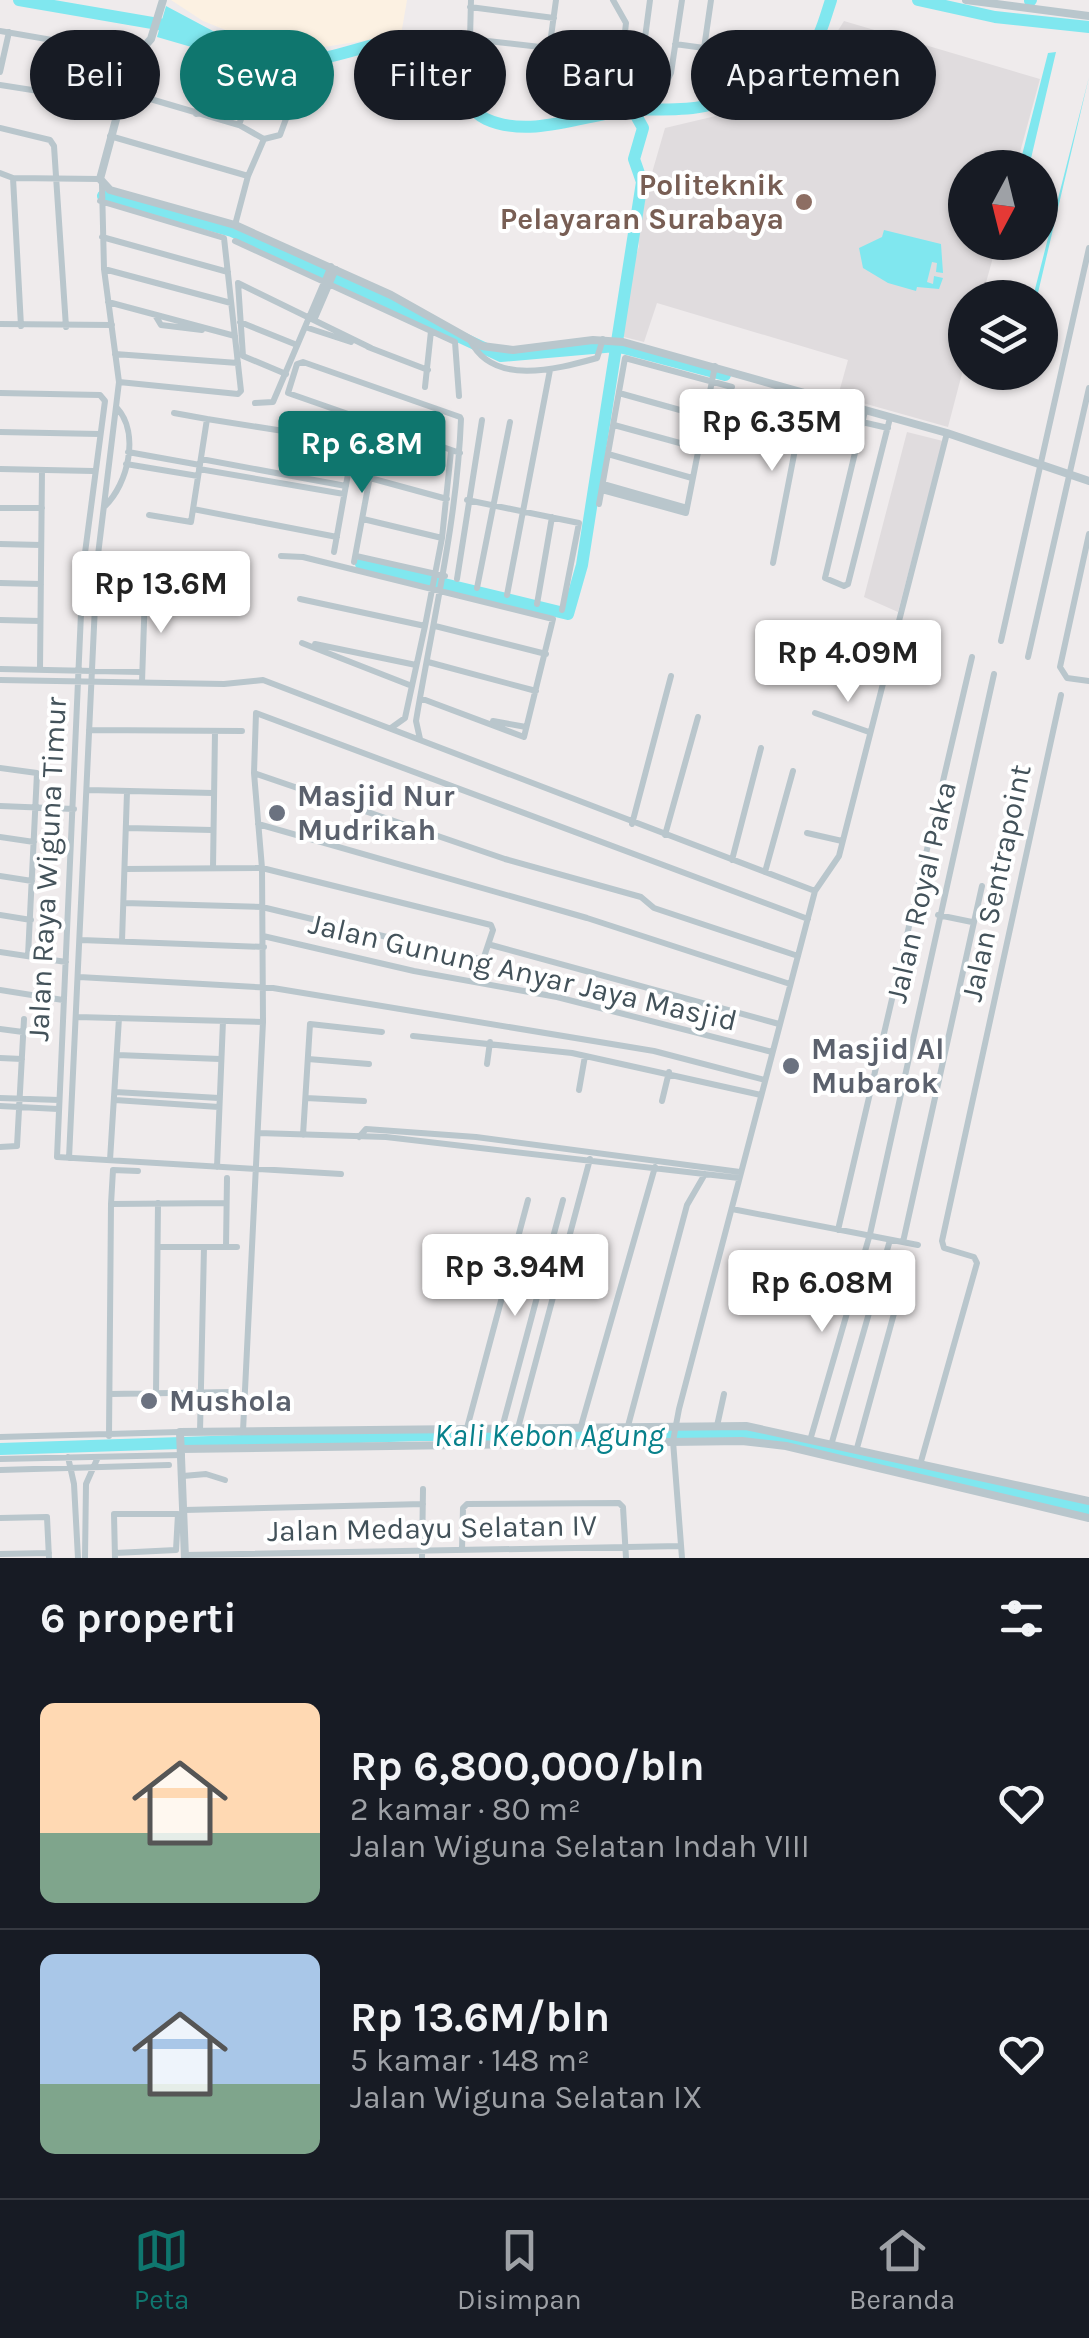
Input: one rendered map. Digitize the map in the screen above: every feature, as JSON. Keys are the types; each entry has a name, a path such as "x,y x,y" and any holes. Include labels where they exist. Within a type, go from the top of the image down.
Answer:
{"street":[{"path":"154,30 163,0"},
{"path":"552,30 556,0"},
{"path":"613,0 626,30"},
{"path":"650,0 639,84 667,87 682,0"},
{"path":"707,30 711,0"},
{"path":"966,0 1089,16"},
{"path":"526,45 470,39 471,3 554,18"},
{"path":"0,72 4,32 30,36"},
{"path":"675,44 691,46"},
{"path":"0,85 30,90"},
{"path":"101,182 115,120"},
{"path":"220,120 240,125 264,139 280,134 285,120"},
{"path":"240,125 242,120"},
{"path":"0,128 50,140 54,146 66,327"},
{"path":"110,136 248,176"},
{"path":"235,225 248,176 264,139"},
{"path":"0,174 101,182 224,230"},
{"path":"13,178 20,326"},
{"name":"Jalan Raya Wiguna Timur","path":"0,394 100,395 105,401 82,568 56,1156 70,1158 92,682 103,508 119,382 104,268 101,182"},
{"path":"100,201 224,230 235,225"},
{"path":"235,225 470,342 513,350 619,341 806,393 865,411 889,423"},
{"path":"119,382 238,394 241,391 224,230"},
{"path":"102,236 228,272"},
{"path":"235,240 330,274 458,345 459,396"},
{"path":"1001,641 1089,248"},
{"path":"104,268 231,303"},
{"path":"255,403 274,402 330,274"},
{"path":"286,374 246,358 236,286 240,283 370,348"},
{"path":"108,302 235,336"},
{"path":"240,322 297,345"},
{"path":"0,324 112,325"},
{"path":"305,327 428,370"},
{"path":"425,387 431,331"},
{"path":"470,342 477,355 502,368 550,370 597,358 603,344"},
{"path":"115,354 238,363"},
{"path":"600,504 623,360 629,357 732,387"},
{"path":"392,728 405,718 425,626 439,583 455,452 458,416 303,362 297,364 288,394 455,452"},
{"path":"602,487 686,511 715,367"},
{"path":"507,595 550,370"},
{"path":"1028,657 1089,388"},
{"path":"619,393 705,417"},
{"path":"773,562 806,393"},
{"path":"103,508 120,486 128,452 126,422 116,407"},
{"path":"865,411 826,578 844,586 848,584 889,423"},
{"path":"174,413 354,439 334,552"},
{"path":"149,515 188,523 207,418"},
{"path":"849,418 946,433 1089,481"},
{"path":"456,579 482,420"},
{"path":"477,588 510,422"},
{"path":"614,424 698,448"},
{"path":"379,428 355,559 553,620 522,737 420,698"},
{"path":"0,432 99,434"},
{"path":"682,1558 674,1434 815,890 836,860 842,840 946,433"},
{"path":"1076,449 1089,452"},
{"path":"128,452 345,490"},
{"path":"420,739 416,720 435,626 442,538 455,452"},
{"path":"608,454 692,478"},
{"path":"126,464 199,467"},
{"path":"0,469 93,471"},
{"path":"40,669 42,470"},
{"path":"370,478 447,499"},
{"path":"468,500 579,523 562,610"},
{"path":"0,508 42,508"},
{"path":"192,509 337,537"},
{"path":"538,604 552,517"},
{"path":"363,520 442,538"},
{"path":"1089,534 1061,659 1063,675 1089,681"},
{"path":"0,544 41,545"},
{"path":"282,556 439,583"},
{"path":"0,583 41,584"},
{"path":"142,682 145,592"},
{"path":"300,599 425,626"},
{"path":"0,620 40,621"},
{"path":"435,626 546,654"},
{"path":"412,686 305,643 416,665"},
{"path":"838,1230 972,657"},
{"path":"428,662 536,691"},
{"path":"0,669 141,672"},
{"name":"Jalan Royal Paka","path":"811,1437 869,1236 994,674"},
{"path":"632,824 671,676"},
{"path":"0,680 263,680 632,824 815,890"},
{"name":"Jalan Sentrapoint","path":"920,1465 976,1263 974,1257 944,1248 942,1240 1061,694"},
{"path":"243,1431 264,986 262,868 253,731 258,712 808,918"},
{"path":"815,713 869,732"},
{"path":"665,835 698,717"},
{"path":"405,718 416,720"},
{"path":"92,730 242,731"},
{"path":"213,868 214,732"},
{"path":"732,860 762,748"},
{"path":"0,768 37,773 28,956"},
{"path":"765,872 793,772"},
{"path":"254,773 505,859 641,898 654,908 798,956"},
{"path":"88,790 213,793"},
{"path":"122,940 127,792"},
{"path":"0,806 74,809"},
{"path":"258,824 587,918 790,984"},
{"path":"127,828 212,830"},
{"path":"808,833 842,840"},
{"path":"0,837 34,842"},
{"path":"72,862 84,863"},
{"path":"124,903 262,907 482,960 491,946 491,925 262,868 125,869"},
{"path":"0,876 32,880"},
{"path":"903,1242 982,886"},
{"path":"0,914 31,920"},
{"path":"938,915 971,927"},
{"name":"Jalan Gunung Anyar Jaya Masjid","path":"263,936 414,972 557,996 772,1052"},
{"path":"81,940 264,947"},
{"path":"491,946 779,1024"},
{"path":"0,952 66,962"},
{"path":"79,977 264,986 616,1043 764,1080"},
{"path":"0,990 63,1000"},
{"path":"77,1016 263,1022"},
{"path":"110,1160 119,1018"},
{"path":"0,1146 17,1146 24,1019"},
{"path":"216,1166 223,1021"},
{"path":"303,1135 308,1027 313,1022 382,1032"},
{"path":"0,1029 23,1032"},
{"path":"413,1036 585,1056 761,1095"},
{"path":"487,1064 490,1042"},
{"path":"117,1055 221,1059"},
{"path":"579,1090 585,1056"},
{"path":"0,1058 22,1059"},
{"path":"308,1059 369,1064"},
{"path":"662,1101 669,1072"},
{"path":"115,1096 219,1102"},
{"path":"0,1098 58,1105"},
{"path":"306,1098 364,1101"},
{"path":"0,1106 20,1103"},
{"path":"359,1137 366,1129 476,1137 740,1175"},
{"path":"258,1133 359,1137 740,1175"},
{"path":"70,1158 341,1174"},
{"path":"518,1428 590,1158"},
{"path":"582,1426 655,1167"},
{"path":"109,1436 113,1170 138,1171"},
{"path":"628,1426 688,1205 705,1174"},
{"path":"226,1247 227,1178"},
{"path":"467,1428 528,1200"},
{"path":"502,1428 562,1200"},
{"path":"156,1393 158,1203"},
{"path":"111,1204 226,1203"},
{"path":"732,1209 918,1245"},
{"path":"832,1442 890,1240"},
{"path":"159,1247 237,1247"},
{"path":"200,1432 204,1247"},
{"path":"857,1448 898,1299"},
{"path":"110,1394 232,1392"},
{"path":"718,1426 724,1394"},
{"path":"0,1437 628,1426 786,1446 1089,1518"},
{"path":"0,1459 674,1434 718,1426 746,1426 811,1437 1089,1501"},
{"path":"180,1433 185,1557"},
{"path":"68,1457 74,1484 78,1558"},
{"path":"86,1558 86,1484 98,1457"},
{"path":"0,1470 169,1466"},
{"path":"183,1476 206,1474 225,1480"},
{"path":"74,1484 86,1484"},
{"path":"422,1554 424,1489"},
{"path":"462,1550 462,1508 467,1504 619,1503 623,1507 626,1558"},
{"path":"184,1510 422,1504"},
{"path":"116,1514 178,1514 176,1550 115,1556 116,1514"},
{"path":"0,1518 46,1517 49,1555 0,1554"},
{"name":"Jalan Medayu Selatan IV","path":"185,1557 681,1546"}],"shaded area":[{"path":"171,0 407,0 402,30 354,30 354,42 334,45 334,30 226,30"},
{"name":"Politeknik Pelayaran Surabaya","path":"844,21 874,30 838,30"},
{"name":"Politeknik Pelayaran Surabaya","path":"936,48 1040,79 1021,150 948,150 948,260 992,260 987,280 948,280 948,390 958,390 948,427 838,396 848,360 657,303 644,342 624,337 624,294 639,246 636,228 665,128 699,120 936,120"},
{"path":"907,432 943,441 898,612 864,597"}],"water":[{"path":"166,6 211,30 180,30 180,44 160,38"},
{"path":"1056,52 1033,150 1023,150 1048,53"},
{"path":"1089,77 1058,208 1058,199"},
{"path":"884,230 941,244 943,273 936,272 937,263 932,262 927,282 933,284 934,276 943,278 939,289 917,287 916,291 888,283 863,268 859,248 882,237"},
{"path":"1042,260 1046,260 1041,280 1037,280"}],"waterway":[{"path":"19,0 164,25"},
{"path":"334,56 388,41 420,40 441,54 467,102 486,119 520,127 557,124 628,110 686,109 712,104 756,74 805,55 818,36 831,0"},
{"path":"918,0 995,17 1089,27"},
{"path":"361,564 568,614 582,565 642,182 634,159 643,128 639,120"},
{"path":"103,196 232,231 501,356 616,346 725,375"},
{"name":"Kali Kebon Agung","path":"0,1449 419,1435 751,1435 794,1441 1089,1510"}],"place":[{"name":"Politeknik Pelayaran Surabaya","path":"804,202"},
{"name":"Masjid Nur Mudrikah","path":"277,813"},
{"name":"Masjid Al Mubarok","path":"791,1066"},
{"name":"Mushola","path":"149,1401"}]}
